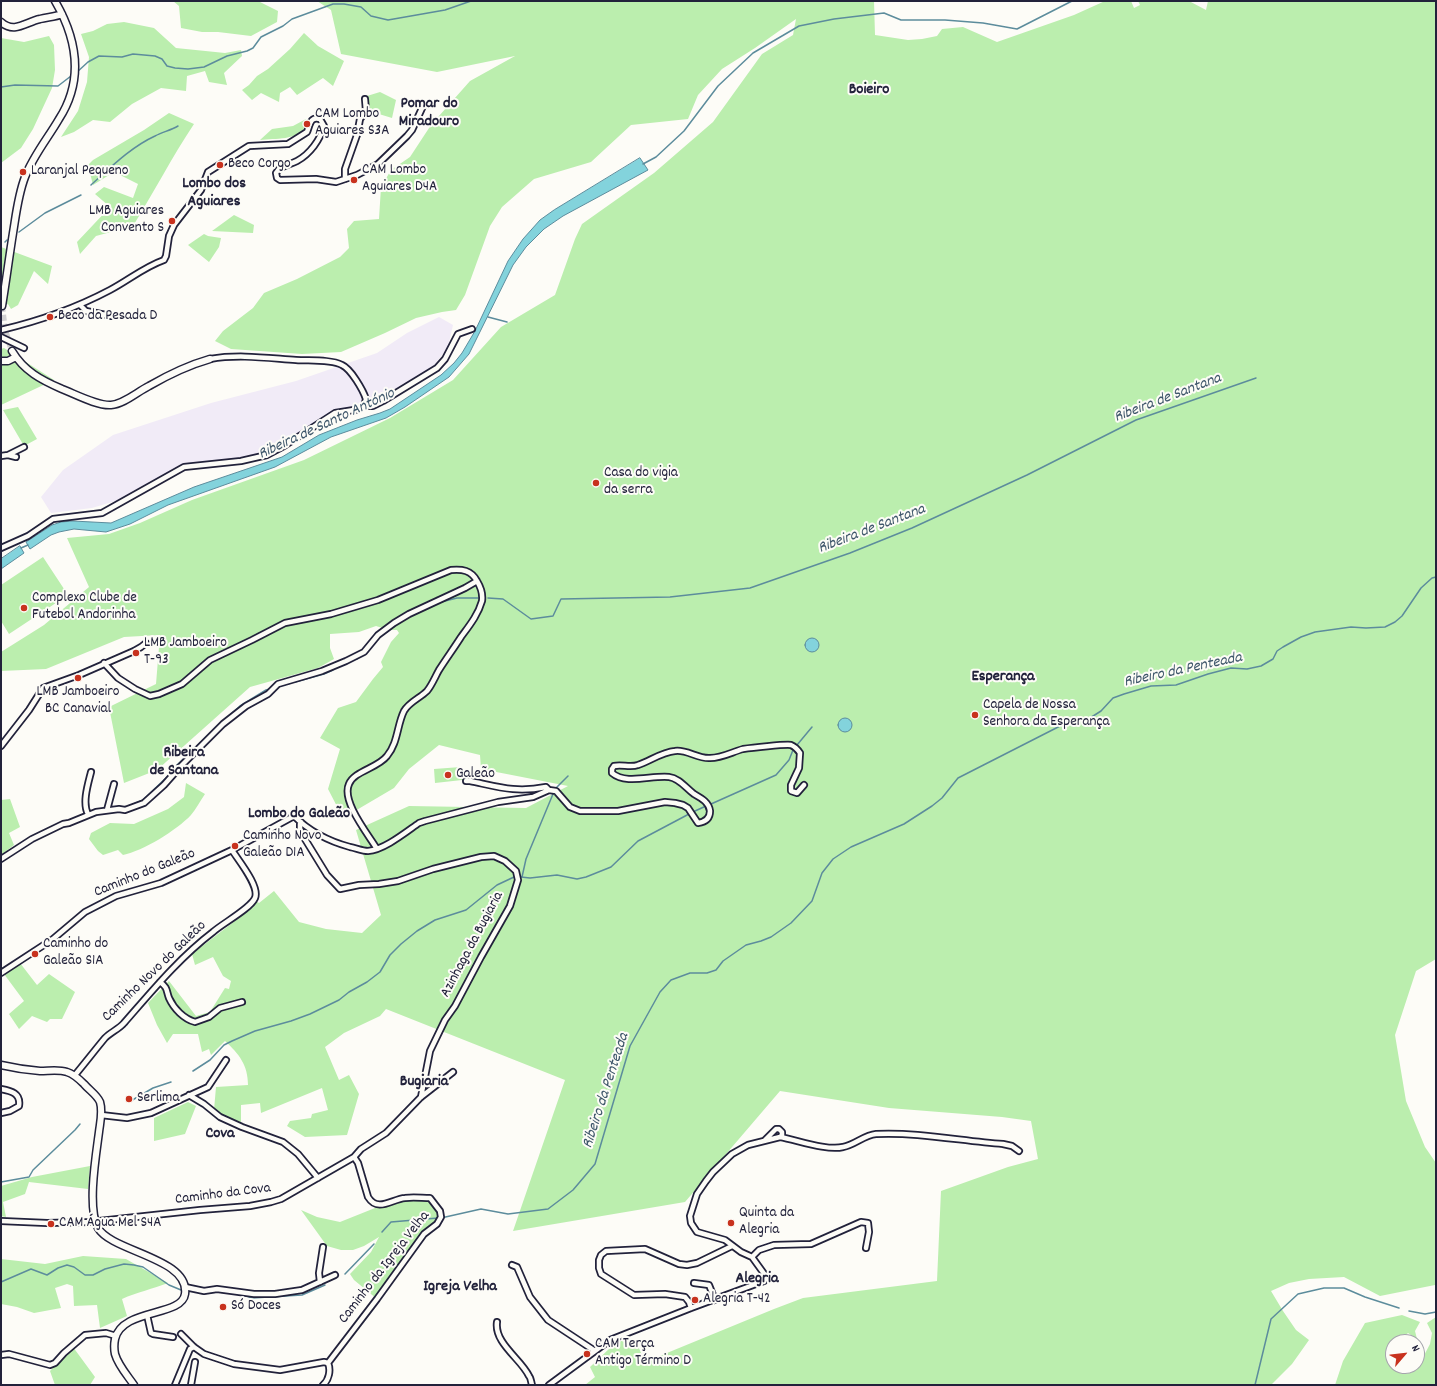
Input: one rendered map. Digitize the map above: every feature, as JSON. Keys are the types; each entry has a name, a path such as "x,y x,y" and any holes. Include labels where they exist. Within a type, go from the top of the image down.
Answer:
{"main road":[{"path":"2,306 17,206 23,183 33,159 65,110 73,83 75,60 71,37 55,1"},
{"path":"1,22 7,26 17,28 41,18 56,17 62,14"},
{"path":"12,351 26,369 45,382 79,396 103,404 111,405 118,403 168,376 210,359"},
{"path":"1,361 8,361 16,357"},
{"path":"1,1065 42,1071 61,1070 75,1076 96,1096 99,1101 101,1114 92,1189 96,1221 101,1233 110,1240 157,1260 179,1276 185,1287 184,1298 177,1305 123,1325 116,1336 114,1349 117,1358 134,1385"}],"street":[{"path":"345,179 345,169 357,135 360,119 366,111 365,99"},
{"path":"1,330 80,305 112,289 152,264 164,260 169,236 174,225 201,190 207,173 249,146 285,145 307,132 309,124 312,120 315,118 320,119 324,126 316,144 301,158 279,169 276,173 278,179 316,179 336,182 357,175 383,160 412,130 423,106"},
{"path":"80,305 86,311 112,316"},
{"path":"1,548 28,536 53,518 102,514 184,467 241,461 267,455 284,446 332,415 339,412 360,409 364,406 373,406 437,368 445,359 458,334 472,329"},
{"path":"1,337 24,348"},
{"path":"210,359 236,356 320,361 341,364 347,369 364,394 366,399 364,406"},
{"path":"1,456 8,455 24,447"},
{"path":"8,455 16,457"},
{"path":"104,663 118,678 135,689 150,696 159,694 182,684 210,660 285,623 331,614 378,600 451,570 459,569 474,575 482,593 482,600 475,618 439,670 428,690 404,710 396,738 389,754 383,761 355,777 349,783 347,791 348,800 377,849"},
{"path":"1,859 32,839 88,814 107,810 125,810 144,803 164,785 223,724 246,706 268,694 278,684 322,671 364,652 378,635 394,623 409,614 477,581"},
{"path":"1,746 44,688 79,675 137,649 146,643"},
{"path":"466,781 524,791 546,787 549,790 556,791 570,806 580,811 618,812 666,802 683,804 688,808 698,823 707,820 709,816 710,811 707,803 677,780 668,777 643,779 620,778 612,773 612,769 614,766 618,765 626,767 637,765 678,750 698,757 710,758 719,757 743,749 785,745 794,747 800,753 799,768 790,785 791,791 797,793 804,785"},
{"path":"88,814 86,809 86,799 91,772"},
{"path":"107,810 114,784"},
{"path":"301,822 322,837 368,851 377,849 425,821 498,802 533,798 549,790"},
{"name":"Caminho do Galeão","path":"1,973 53,939 85,912 116,896 161,883 232,850 294,816 301,822"},
{"name":"Azinhaga da Bugiaria","path":"301,822 300,831 327,875 340,889 359,885 398,881 447,864 480,857 494,856 505,861 516,871 518,878 510,906 481,956 456,1006 445,1020 430,1051 421,1097"},
{"name":"Caminho Novo do Galeão","path":"75,1076 106,1038 123,1024 142,1001 197,945 213,931 249,905 254,899 256,893 255,888 232,850"},
{"path":"160,982 165,986 172,1002 185,1018 195,1022 209,1017 220,1008 242,1002"},
{"path":"101,1114 127,1118 151,1113 209,1086 226,1060"},
{"name":"Caminho da Cova","path":"1,1221 47,1223 96,1221 250,1206 280,1200 354,1157 361,1149 386,1133 421,1097 453,1072"},
{"path":"1,1089 14,1092 19,1098 19,1103 15,1109 1,1113"},
{"path":"189,1095 204,1104 220,1117 283,1142 298,1154 318,1178"},
{"path":"765,1140 774,1130 777,1129 781,1130 783,1134 780,1137"},
{"path":"549,1385 610,1340 764,1281 766,1278 765,1275 752,1257 732,1246 725,1240 697,1232 691,1223 690,1216 691,1208 697,1194 706,1181 732,1154 748,1145 780,1137 832,1148 844,1147 865,1136 874,1134 912,1134 1003,1144 1012,1146 1020,1151"},
{"name":"Caminho da Igreja Velha","path":"328,1363 382,1293 424,1234 437,1224 441,1217 440,1211 430,1198 400,1198 383,1205 374,1204 368,1197 358,1162 354,1157"},
{"path":"752,1257 759,1250 774,1245 811,1244 861,1222 868,1223 869,1232 866,1248"},
{"path":"691,1308 690,1302 685,1297 665,1294 638,1295 630,1293 602,1274 599,1268 598,1260 606,1251 645,1249 679,1264 687,1265 697,1263 732,1246"},
{"path":"320,1282 318,1273 323,1247"},
{"path":"512,1265 517,1267 530,1297 548,1320 595,1351"},
{"path":"185,1287 204,1291 217,1289 254,1294 266,1294 302,1290 335,1275"},
{"path":"694,1283 709,1285 715,1300"},
{"path":"147,1315 151,1333 173,1337"},
{"path":"497,1322 499,1333 504,1344 529,1375 532,1385"},
{"path":"1,1355 9,1354 50,1365 56,1363 64,1353 84,1335 106,1333 116,1336"},
{"path":"182,1334 194,1347 204,1354 234,1364 280,1370 324,1362 328,1363 328,1380 323,1385"},
{"path":"175,1385 190,1349 194,1347"},
{"path":"191,1385 195,1362"}],"shaded area":[{"path":"439,317 453,325 448,347 426,376 392,399 368,409 324,417 270,454 243,463 203,463 157,480 122,499 92,508 51,513 41,497 63,470 113,435 211,403 296,381 377,353 407,333"}],"green space":[{"path":"173,1 258,1 278,11 277,22 251,36 218,32 202,32 181,28 179,6"},
{"path":"317,1 874,1 875,35 908,40 922,39 937,36 942,29 963,27 997,42 1074,15 1105,1 1131,1 1134,8 1140,5 1138,1 1189,1 1206,10 1208,1 1436,1 1436,959 1416,971 1395,1035 1406,1101 1425,1147 1436,1163 1435,1285 1380,1296 1344,1277 1309,1279 1289,1283 1271,1291 1296,1330 1309,1340 1292,1364 1271,1385 585,1385 595,1377 590,1367 610,1348 621,1341 635,1339 645,1362 803,1298 937,1281 941,1191 1008,1167 1038,1159 1031,1121 1002,1117 889,1108 780,1091 685,1202 513,1231 565,1080 386,1009 380,1016 344,1033 325,1047 339,1080 349,1075 359,1094 347,1135 305,1137 287,1126 290,1121 311,1118 312,1114 328,1110 322,1088 261,1113 260,1103 241,1105 241,1122 222,1116 214,1110 216,1087 248,1085 248,1078 242,1060 225,1041 211,1055 209,1049 202,1052 198,1034 173,1034 167,1043 157,1025 148,1003 169,981 196,1016 210,1012 225,988 229,989 231,981 223,976 213,957 195,965 192,954 253,907 256,901 259,903 274,891 299,922 326,929 362,933 381,915 356,830 409,806 526,808 568,786 481,769 480,755 439,745 409,769 394,788 343,818 328,789 340,749 320,738 338,708 356,702 383,667 381,662 391,642 399,633 397,630 389,630 376,626 359,632 330,634 330,648 334,659 318,668 250,687 157,770 124,783 109,707 156,684 160,635 124,637 46,669 1,671 1,652 44,625 89,587 67,538 109,534 140,523 192,500 304,460 390,418 453,380 501,327 555,295 575,239 582,224 654,173 713,122 762,54 793,35 796,19 722,69 698,95 688,119 631,125 591,162 534,179 502,207 490,226 465,295 456,310 416,318 341,352 302,354 231,349 215,341 223,331 253,308 264,293 297,279 340,257 349,248 347,229 354,221 379,219 381,187 391,170 410,157 431,125 470,81 515,56 437,72 341,54 331,10"},
{"path":"124,22 154,28 176,48 225,53 241,50 242,56 224,73 227,85 209,82 205,71 187,76 186,91 161,88 132,104 110,122 93,120 74,132 61,137 78,111 87,82 89,57 81,34 93,31 107,24"},
{"path":"304,33 318,46 344,61 333,86 323,78 297,95 290,87 280,93 279,102 261,93 252,100 242,90 290,49"},
{"path":"49,36 54,45 55,70 52,88 33,129 21,148 1,163 1,38 24,42"},
{"path":"380,92 396,100 392,118 369,111 367,96"},
{"path":"169,113 194,124 133,226 96,236 80,254 77,242 110,207 95,194 104,187 133,198 138,184 114,172 93,185 88,165 93,160 144,130"},
{"path":"306,119 307,126 297,134 285,138 260,140 272,129 293,126"},
{"path":"234,215 254,225 253,233 212,231"},
{"path":"204,234 221,238 219,247 209,262 188,245"},
{"path":"1,247 52,266 48,284 34,271 18,305 11,309 8,304 1,307"},
{"path":"4,348 54,380 1,405 1,349"},
{"path":"18,407 37,439 24,446 3,410"},
{"name":"Complexo Clube de Futebol Andorinha","path":"43,557 68,595 9,634 1,621 1,585"},
{"name":"Galeão","path":"461,767 462,780 435,783 434,769"},
{"path":"186,783 205,794 195,810 185,821 150,845 123,855 118,850 103,855 89,839 91,833 110,823 134,824 168,809 184,797"},
{"path":"10,799 20,827 9,833 14,845 1,855 1,800"},
{"path":"20,963 37,985 49,974 75,992 62,1019 50,1019 47,1022 32,1016 19,1029 9,1014 24,1001 4,974"},
{"path":"188,1102 196,1106 185,1134 154,1141 154,1118"},
{"path":"90,1166 88,1189 29,1182 25,1194 3,1202 6,1217 1,1216 1,1186 32,1177"},
{"path":"400,1198 430,1198 441,1217 424,1234 377,1299 354,1280 350,1274 371,1252 379,1237 364,1246 353,1250 341,1250 327,1246 301,1210 317,1217 340,1222"},
{"path":"83,1256 126,1259 168,1283 122,1299 127,1316 100,1328 97,1305 74,1306 73,1286 67,1284 55,1288 61,1308 34,1313 17,1307 1,1304 1,1259 45,1264"},
{"path":"1402,1315 1420,1322 1415,1331 1416,1334 1385,1334 1385,1374 1425,1374 1425,1354 1430,1344 1432,1333 1427,1323 1436,1317 1436,1385 1335,1385 1343,1361 1365,1323"},
{"path":"73,1347 95,1377 90,1385 55,1385 50,1371"}],"water":[{"path":"640,158 648,170 563,216 544,229 526,247 513,265 469,354 449,377 405,407 386,418 331,437 275,467 168,505 130,524 106,532 74,529 59,532 51,535 30,549 26,542 52,525 61,522 73,521 111,523 194,487 282,457 319,435 390,409 441,375 462,353 475,331 508,261 523,239 540,220"},
{"path":"20,546 24,553 1,569 1,559"},
{"path":"812,638 817,640 819,645 817,650 812,652 807,650 805,645 807,640"},
{"path":"845,718 850,720 852,725 850,730 845,732 840,730 838,725 840,720"}],"waterway":[{"path":"76,73 88,62 99,56 122,57 133,54 155,56 162,59 167,66 175,68 188,69 204,67 227,56 253,48 261,37 283,26 292,19 333,4 361,7 371,16 388,20 445,10 471,1"},
{"name":"Ribeira de Santo António","path":"643,164 656,157 684,131 718,86 753,53 799,26 834,19 884,13 901,20 945,20 983,23 1017,29 1072,1"},
{"path":"1,87 15,85 58,86 71,76"},
{"path":"91,185 138,146 155,136 178,126"},
{"path":"19,232 45,213 81,195"},
{"path":"488,317 507,322"},
{"name":"Ribeira de Santana","path":"488,598 503,599 531,619 553,616 561,599 670,597 750,588 850,553 912,528 1027,475 1136,420 1256,378"},
{"path":"21,548 28,545"},
{"name":"Ribeiro da Penteada","path":"441,1218 481,1209 508,1214 548,1209 573,1190 595,1164 630,1046 660,992 671,980 690,973 707,973 716,970 723,961 746,945 771,937 791,923 812,901 822,873 833,859 851,847 904,824 932,806 942,798 958,778 1066,723 1090,718 1101,711 1113,698 1124,694 1151,686 1176,685 1231,668 1247,669 1261,666 1273,659 1277,651 1283,647 1301,637 1315,632 1351,627 1385,627 1395,622 1402,616 1421,588 1432,578 1436,577"},
{"name":"Ribeira de Santana","path":"437,603 457,598 478,598"},
{"name":"Ribeira de Santana","path":"387,632 401,621"},
{"name":"Ribeira de Santana","path":"340,666 347,663"},
{"name":"Ribeira de Santana","path":"295,682 333,670"},
{"name":"Ribeira de Santana","path":"144,799 168,776 177,765 240,706 270,689"},
{"name":"Ribeiro da Penteada","path":"797,745 812,727"},
{"name":"Ribeiro da Penteada","path":"711,804 776,775 789,760 793,750"},
{"name":"Ribeiro da Penteada","path":"556,788 568,776"},
{"name":"Ribeiro da Penteada","path":"522,877 526,859 553,794"},
{"name":"Ribeira de Santana","path":"124,808 143,800"},
{"name":"Ribeiro da Penteada","path":"695,811 706,806"},
{"name":"Ribeira de Santana","path":"94,815 117,811"},
{"name":"Ribeiro da Penteada","path":"521,877 530,878 557,875 577,879 586,877 611,867 638,841 689,814"},
{"name":"Ribeira de Santana","path":"74,823 78,822"},
{"name":"Ribeira de Santana","path":"32,841 43,836"},
{"name":"Ribeiro da Penteada","path":"193,1071 210,1060 224,1045 232,1041 255,1031 310,1014 339,1000 380,972 390,955 417,931 435,920 466,910 497,885 514,877"},
{"name":"Ribeiro da Penteada","path":"129,1102 153,1088 171,1082"},
{"name":"Ribeiro da Penteada","path":"1,1182 29,1177 33,1170 80,1124"},
{"name":"Ribeiro da Penteada","path":"382,1232 391,1222 438,1218"},
{"name":"Ribeiro da Penteada","path":"345,1274 374,1244"},
{"name":"Ribeiro da Penteada","path":"1,1282 31,1269 47,1275 58,1268 67,1265 74,1267 85,1275 93,1275 105,1269 124,1264 143,1267 169,1285 181,1290"},
{"name":"Ribeiro da Penteada","path":"204,1293 219,1292 244,1295 252,1298 302,1295 325,1285"},
{"path":"1255,1385 1271,1319 1298,1294 1324,1288 1344,1288 1365,1297 1399,1308"},
{"path":"1409,1311 1425,1314 1436,1312"}],"tunnel":[{"path":"2,306 5,330 12,351"}],"place":[{"name":"CAM Lombo Aguiares S3A","path":"307,124"},
{"name":"Beco Corgo","path":"220,165"},
{"name":"Laranjal Pequeno","path":"23,172"},
{"name":"CAM Lombo Aguiares D4A","path":"354,180"},
{"name":"LMB Aguiares Convento S","path":"172,221"},
{"name":"Beco da Pesada D","path":"50,317"},
{"name":"Casa do vigia da serra","path":"596,483"},
{"name":"Complexo Clube de Futebol Andorinha","path":"24,608"},
{"name":"LMB Jamboeiro T-93","path":"136,653"},
{"name":"LMB Jamboeiro BC Canavial","path":"78,678"},
{"name":"Capela de Nossa Senhora da Esperança","path":"975,715"},
{"name":"Galeão","path":"448,775"},
{"name":"Caminho Novo Galeão D1A","path":"235,846"},
{"name":"Caminho do Galeão S1A","path":"35,954"},
{"name":"Serlima","path":"129,1099"},
{"name":"Quinta da Alegria","path":"731,1223"},
{"name":"CAM Água Mel S4A","path":"51,1224"},
{"name":"Alegria T-42","path":"695,1300"},
{"name":"Só Doces","path":"223,1307"},
{"name":"CAM Terça Antigo Término D","path":"587,1354"}],"district":[{"name":"Boieiro","path":"869,91"},
{"name":"Pomar do Miradouro","path":"429,114"},
{"name":"Lombo dos Aguiares","path":"214,194"},
{"name":"Esperança","path":"1003,678"},
{"name":"Ribeira de Santana","path":"184,763"},
{"name":"Lombo do Galeão","path":"299,815"},
{"name":"Bugiaria","path":"424,1083"},
{"name":"Cova","path":"220,1135"},
{"name":"Alegria","path":"757,1280"},
{"name":"Igreja Velha","path":"460,1288"}]}
